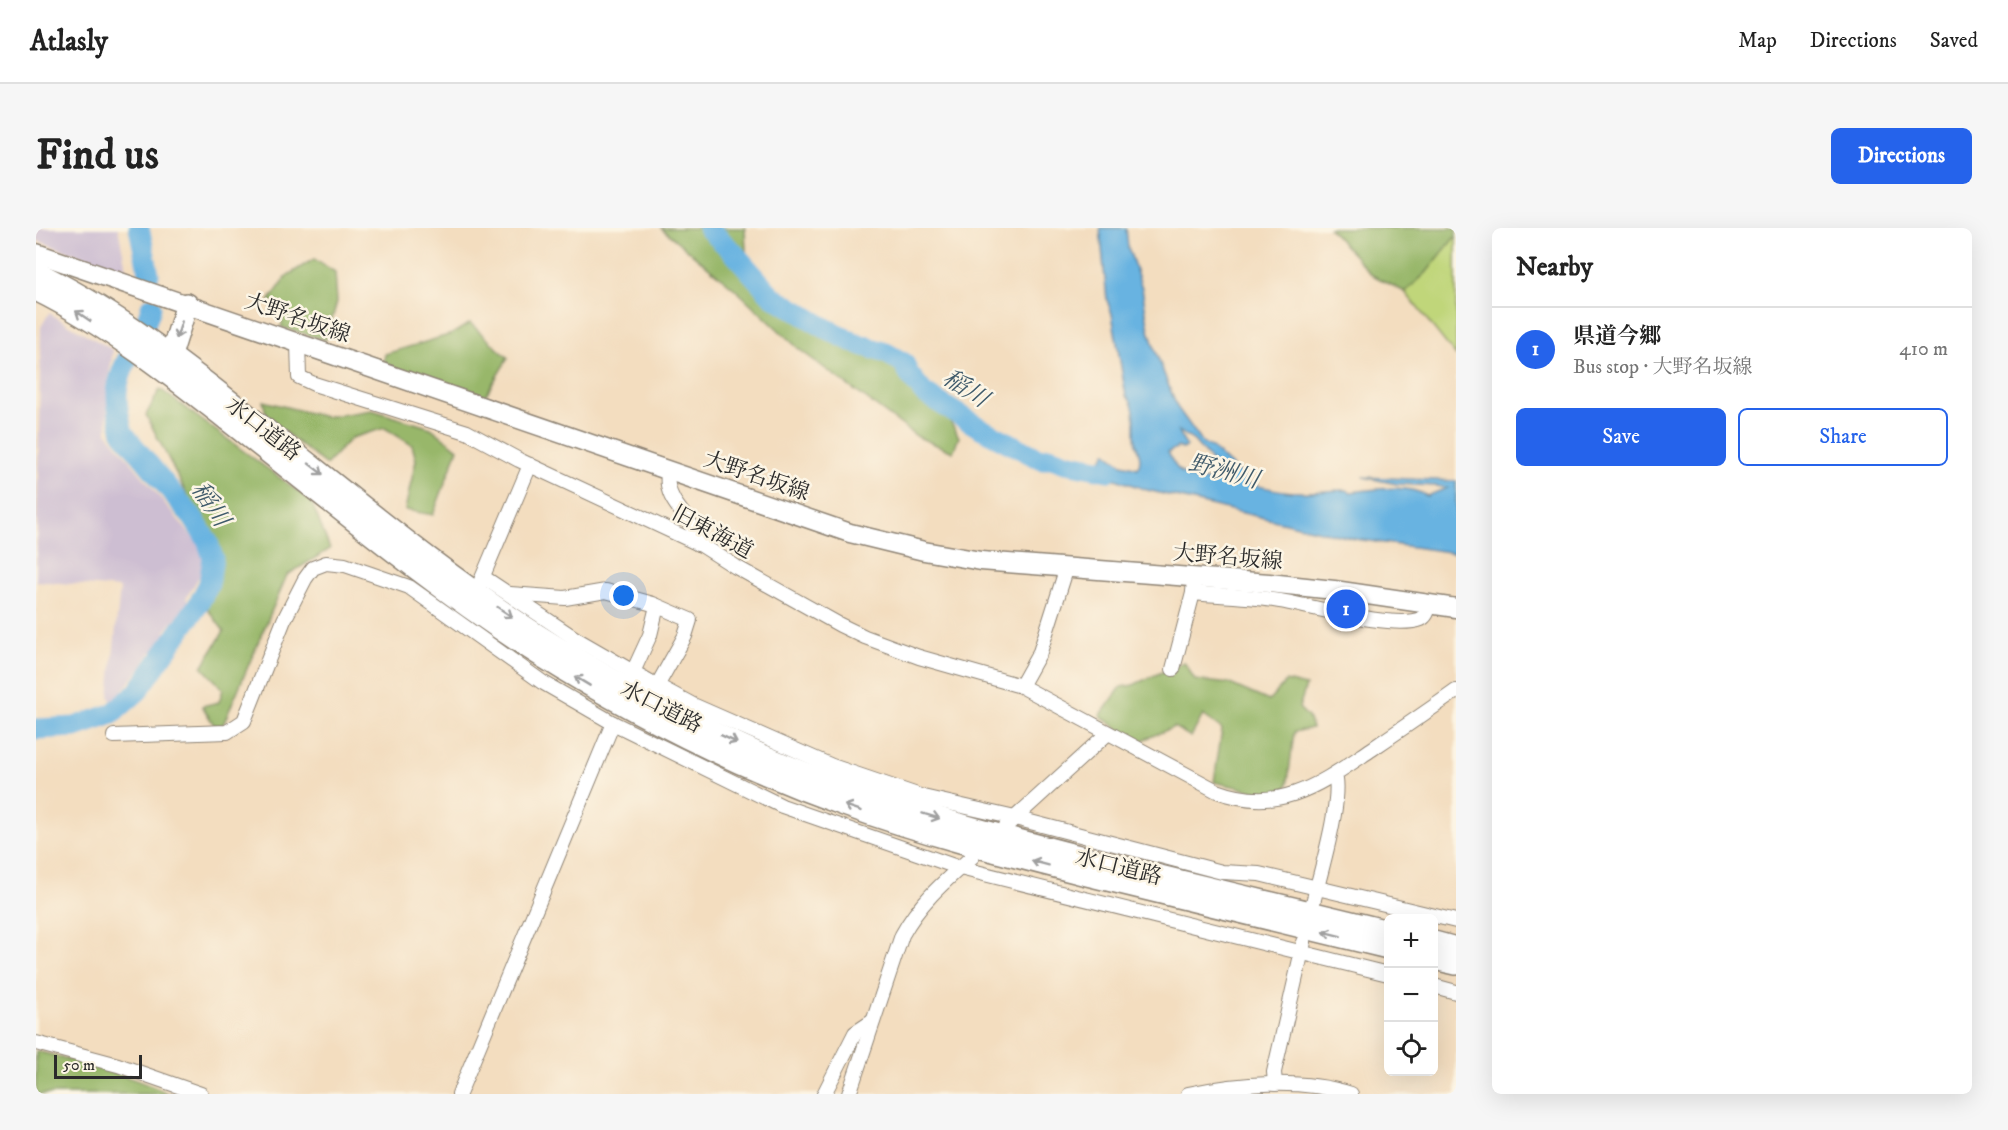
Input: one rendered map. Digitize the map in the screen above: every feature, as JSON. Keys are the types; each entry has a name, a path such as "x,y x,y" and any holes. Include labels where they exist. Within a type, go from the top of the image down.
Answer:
{"highway":[{"name":"水口道路","path":"40,284 148,349 369,533 492,623 582,681 674,730 798,787 924,831 1144,889 1384,947"},
{"path":"171,355 187,304"},
{"name":"水口道路","path":"148,349 171,355 418,549 548,642 607,677 712,732 784,764 961,825 1384,930"},
{"path":"1438,943 1456,948"},
{"path":"1438,960 1456,964"}],"main road":[{"name":"大野名坂線","path":"36,253 850,533 981,561 1067,567 1194,585 1334,590 1456,608"},
{"path":"40,284 71,264"}],"street":[{"name":"旧東海道","path":"298,343 300,377 314,384 467,432 530,465 698,544 813,611 865,637 919,657 1021,686 1216,791 1233,797 1255,801 1292,796 1308,790 1456,691"},
{"path":"530,465 481,580 508,593 576,639 693,705 832,766 924,797 1010,822 1222,872 1259,874 1456,921"},
{"path":"669,470 668,484 673,499 696,532 698,544"},
{"path":"114,736 227,732 244,721 284,620 305,579 313,568 326,563 345,565 409,588 462,620 542,682 613,723 782,806 960,868 1303,947 1384,973"},
{"path":"1021,686 1040,652 1067,567"},
{"path":"1173,669 1194,585"},
{"path":"508,593 564,598 606,591 657,606 690,620 686,636 657,686"},
{"path":"633,672 650,635 657,606"},
{"path":"459,1094 613,723"},
{"path":"1010,822 1108,733"},
{"path":"1312,907 1336,802 1338,784 1335,774"},
{"path":"849,1094 902,935 914,913 973,856"},
{"path":"1275,1084 1274,1072 1303,947"},
{"path":"1438,987 1456,992"},
{"path":"824,1094 855,1033 873,1021"},
{"path":"36,1043 118,1065 201,1094"},
{"path":"1188,1094 1275,1084 1309,1084 1351,1094"}],"shaded area":[{"path":"36,228 118,228 127,273 36,240"},
{"path":"49,313 113,350 107,389 107,433 198,544 203,557 202,572 186,598 189,602 165,631 168,634 154,652 150,652 144,664 112,702 109,696 120,588 36,581 41,327"}],"green space":[{"path":"661,228 745,228 747,275 795,315 897,366 946,414 959,437 953,452 918,437 800,350 736,290"},
{"path":"1329,228 1456,228 1456,238 1426,273 1405,292 1372,275"},
{"path":"1454,237 1456,238 1456,356 1405,292 1426,273"},
{"path":"314,259 335,272 337,302 326,340 281,327 286,306 269,301 288,275"},
{"path":"470,323 508,358 485,396 383,365 385,354 452,334"},
{"path":"160,389 311,501 330,549 287,575 223,725 214,725 202,706 219,702 223,689 202,667 224,631 202,602 217,553 146,415"},
{"path":"263,401 326,417 372,410 431,428 458,449 433,515 405,510 416,460 412,445 385,428 351,438 326,465 267,418"},
{"path":"1184,662 1195,680 1230,684 1269,701 1286,681 1306,686 1299,708 1308,717 1312,728 1294,732 1287,789 1264,793 1214,782 1222,729 1203,715 1191,737 1174,727 1138,742 1100,716 1121,687 1133,685"},
{"path":"36,1051 104,1069 170,1094 36,1094"}],"water":[{"name":"野洲川","path":"1100,228 1126,228 1128,247 1142,288 1149,330 1156,353 1177,407 1202,442 1244,477 1245,483 1292,492 1347,490 1350,492 1400,488 1427,496 1447,488 1397,484 1363,477 1456,481 1456,536 1453,538 1456,540 1456,553 1355,539 1298,526 1147,490 1078,466 1100,463 1106,452 1122,464 1138,468 1140,462 1135,438 1133,406 1126,396 1112,314 1107,300","holes":["1179,431 1194,441 1226,478 1226,481 1191,478 1178,470 1168,452 1178,447 1183,449 1186,446"]}],"waterway":[{"name":"稲川","path":"139,228 149,274"},
{"name":"稲川","path":"708,228 772,296 827,329 855,343 886,353 904,363 909,374 924,393 980,428 1042,460 1049,457 1066,463 1108,471"},
{"name":"稲川","path":"36,729 75,727 112,714 138,691 198,605 209,584 213,558 208,542 193,518 123,433 120,419 117,400 118,384 151,307"}],"place":[{"name":"県道今郷","path":"1346,609"}]}
